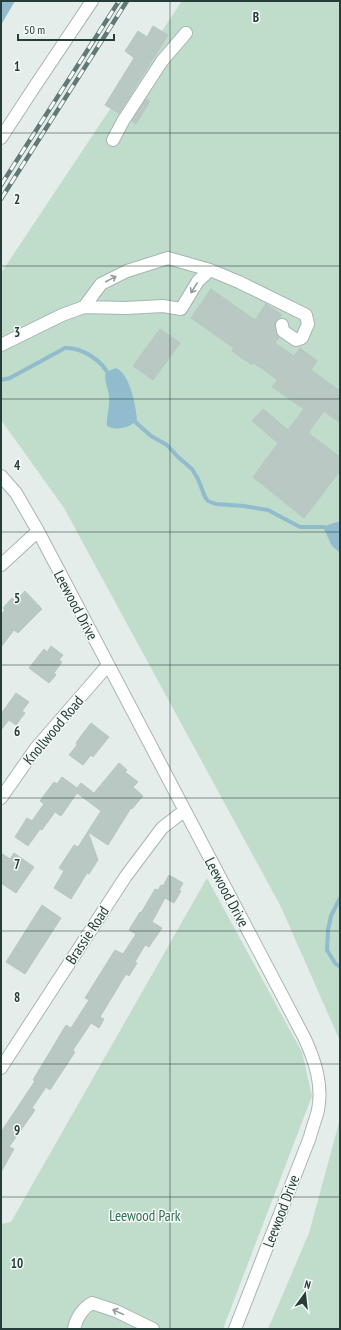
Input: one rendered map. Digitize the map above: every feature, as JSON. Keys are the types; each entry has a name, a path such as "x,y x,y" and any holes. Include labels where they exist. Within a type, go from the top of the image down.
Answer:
{"street":[{"path":"1,138 92,1"},
{"path":"113,140 123,121 162,61 186,33"},
{"path":"84,307 101,284 127,271 168,258 210,270 239,282 306,315 308,324 302,338 296,340 283,331 282,325"},
{"path":"1,345 62,315 84,307 126,308 163,306 181,309 198,281 210,270"},
{"name":"Leewood Drive","path":"1,476 16,494 38,531 307,1045 318,1073 320,1091 318,1109 310,1137 235,1329"},
{"path":"1,565 38,531"},
{"name":"Knollwood Road","path":"1,798 36,748 108,665"},
{"name":"Brassie Road","path":"1,1068 126,876 162,828 184,811"},
{"path":"74,1329 80,1314 86,1306 92,1303 98,1303 153,1329"}],"green space":[{"path":"182,1 340,1 340,1041 281,907 64,508 1,420 1,273"},
{"name":"Leewood Park","path":"207,878 302,1052 312,1096 223,1329 3,1329 1,1328 1,1224 11,1222"},
{"path":"340,1119 340,1329 268,1329 309,1233"}],"water":[{"path":"1,1 15,1 1,25"},
{"path":"116,368 121,371 129,383 134,399 137,420 131,425 123,428 111,428 107,426 109,394 105,375 106,372"},
{"path":"340,521 340,553 332,546 324,529 325,526"}],"building":[{"path":"153,26 168,35 119,113 105,105 134,58 125,51 138,31 147,37"},
{"path":"146,99 150,101 136,124 132,121"},
{"path":"211,289 255,320 266,304 282,315 275,323 276,332 279,337 275,343 294,356 300,348 317,361 311,370 340,391 340,423 324,411 308,433 340,457 340,471 304,518 253,477 278,443 252,421 263,409 288,430 304,409 272,387 278,380 254,363 252,365 232,351 234,348 191,318"},
{"path":"160,329 180,343 153,380 133,366"},
{"path":"25,591 42,609 18,633 14,630 1,647 1,615 5,610 3,608 12,598 15,601"},
{"path":"51,646 63,655 59,660 62,662 54,673 56,675 49,683 29,668 44,649 47,652"},
{"path":"16,693 29,702 22,711 25,713 16,725 9,720 1,730 1,714"},
{"path":"91,723 109,737 93,757 91,755 83,765 69,755"},
{"path":"119,763 127,770 125,772 138,782 133,787 143,796 132,809 131,808 108,845 88,832 98,860 89,874 87,873 71,899 54,888 64,871 59,868 74,845 78,847 101,811 77,793 61,816 55,812 28,846 15,837 27,818 32,821 44,804 40,801 54,782 57,784 62,777 77,788 81,783 94,793"},
{"path":"1,853 10,859 14,853 34,867 16,893 1,883"},
{"path":"169,875 183,883 179,890 181,891 174,903 165,898 152,922 162,928 149,947 145,945 129,976 126,974 100,1017 104,1019 99,1028 91,1023 73,1050 75,1052 50,1090 46,1087 32,1108 35,1110 9,1147 14,1149 1,1172 1,1132 35,1081 33,1080 66,1025 71,1028 89,1000 85,998 115,950 123,954 136,934 129,930 155,889 158,890 161,885 163,886"},
{"path":"42,905 61,918 25,974 6,962"}],"waterway":[{"path":"1,380 10,378 65,348 72,348 85,352 97,360 109,376"},
{"path":"132,419 151,436 167,445 192,469 208,501 216,504 244,506 268,510 300,527 324,527 328,529"},
{"path":"340,898 331,916 328,930 327,950 335,963 340,967"}],"railway":[{"path":"1,185 119,1"},
{"path":"1,199 127,1"}]}
